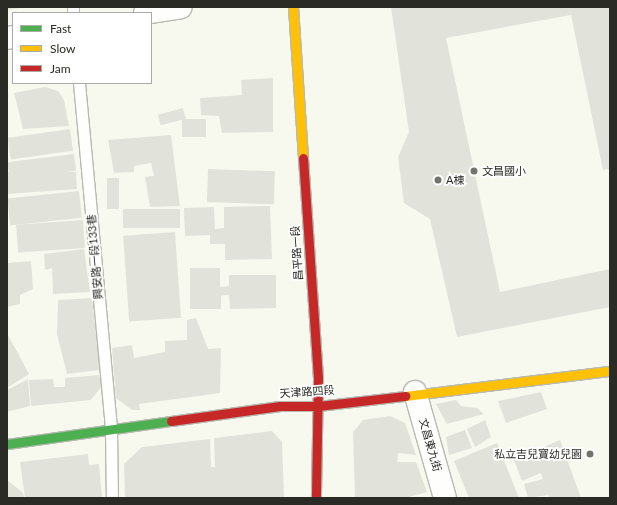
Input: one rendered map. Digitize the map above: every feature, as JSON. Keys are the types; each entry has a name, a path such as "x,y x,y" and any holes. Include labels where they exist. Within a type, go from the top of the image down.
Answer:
{"street":[{"path":"151,12 181,7"},
{"name":"昌平路一段","path":"293,7 318,406 316,498"},
{"name":"天津路四段","path":"7,444 280,406 318,406 415,392 610,371"},
{"name":"文昌東九街","path":"415,392 445,498"}],"lane":[{"name":"興安路一段133巷","path":"79,84 111,430 112,498"}],"building":[{"path":"7,7 21,7 21,8 7,10"},
{"name":"A棟","path":"391,7 610,7 610,169 603,170 571,15 446,38 500,292 610,269 610,307 457,337 430,219 404,203 398,157 409,132"},
{"path":"273,78 273,132 222,133 219,116 201,115 200,98 242,95 241,80"},
{"path":"45,87 58,91 64,100 69,126 23,129 14,93"},
{"path":"183,108 186,119 161,125 158,115"},
{"path":"182,119 206,119 206,137 182,137"},
{"path":"70,129 73,151 11,160 8,138"},
{"path":"171,135 180,206 150,207 145,177 154,176 151,163 134,166 134,172 114,173 108,140"},
{"path":"74,154 76,171 10,179 7,162"},
{"path":"208,169 275,171 274,204 207,202"},
{"path":"7,172 76,172 77,189 7,194"},
{"path":"107,178 119,178 119,209 107,209"},
{"path":"79,191 82,218 10,225 7,199"},
{"path":"270,206 272,259 225,260 225,244 210,244 210,235 185,236 184,208 214,207 215,229 224,228 224,207"},
{"path":"123,209 180,209 180,228 123,228"},
{"path":"83,220 85,248 18,253 16,225"},
{"path":"175,232 181,318 129,321 123,236"},
{"path":"84,249 90,292 53,294 52,268 45,270 44,254"},
{"path":"31,261 33,289 20,295 20,304 7,307 7,263"},
{"path":"190,268 220,268 220,287 229,286 229,275 276,275 276,308 230,309 229,295 225,295 221,296 221,309 190,309"},
{"path":"92,298 100,370 67,374 57,334 58,300"},
{"path":"196,318 208,349 221,348 220,393 139,404 140,410 132,410 116,398 112,348 132,345 134,358 165,352 165,341 187,340 187,320"},
{"path":"7,333 29,374 7,388"},
{"path":"99,375 102,386 91,400 31,406 29,380 53,379 54,387 65,387 65,378"},
{"path":"28,379 30,406 7,412 7,390"},
{"path":"541,392 547,409 506,423 498,401"},
{"path":"456,400 461,406 477,408 484,414 447,424 436,404"},
{"path":"390,416 405,423 416,455 398,453 397,462 416,462 427,492 405,498 355,498 353,432 363,420"},
{"path":"485,420 491,437 475,447 467,429"},
{"path":"465,430 472,448 449,455 446,437"},
{"path":"272,431 282,442 284,498 125,498 124,464 142,447 210,439 211,467 215,467 214,438"},
{"path":"560,440 581,498 549,498 548,495 528,498 524,484 543,479 541,473 522,481 514,460"},
{"path":"497,443 519,498 469,498 454,461"},
{"path":"88,454 89,465 99,464 102,498 25,498 20,462"},
{"path":"7,480 23,493 24,498 7,498"}],"traffic: fast":[{"path":"7,444 171,421"}],"traffic: slow":[{"path":"293,7 303,158"},
{"path":"405,396 610,371"}],"traffic: jam":[{"path":"303,158 318,378 316,498"},
{"path":"171,421 280,406 318,406 405,396"}],"place":[{"name":"文昌國小","path":"474,171"},
{"name":"A棟","path":"438,180"},
{"name":"私立吉兒寶幼兒園","path":"590,454"}]}
